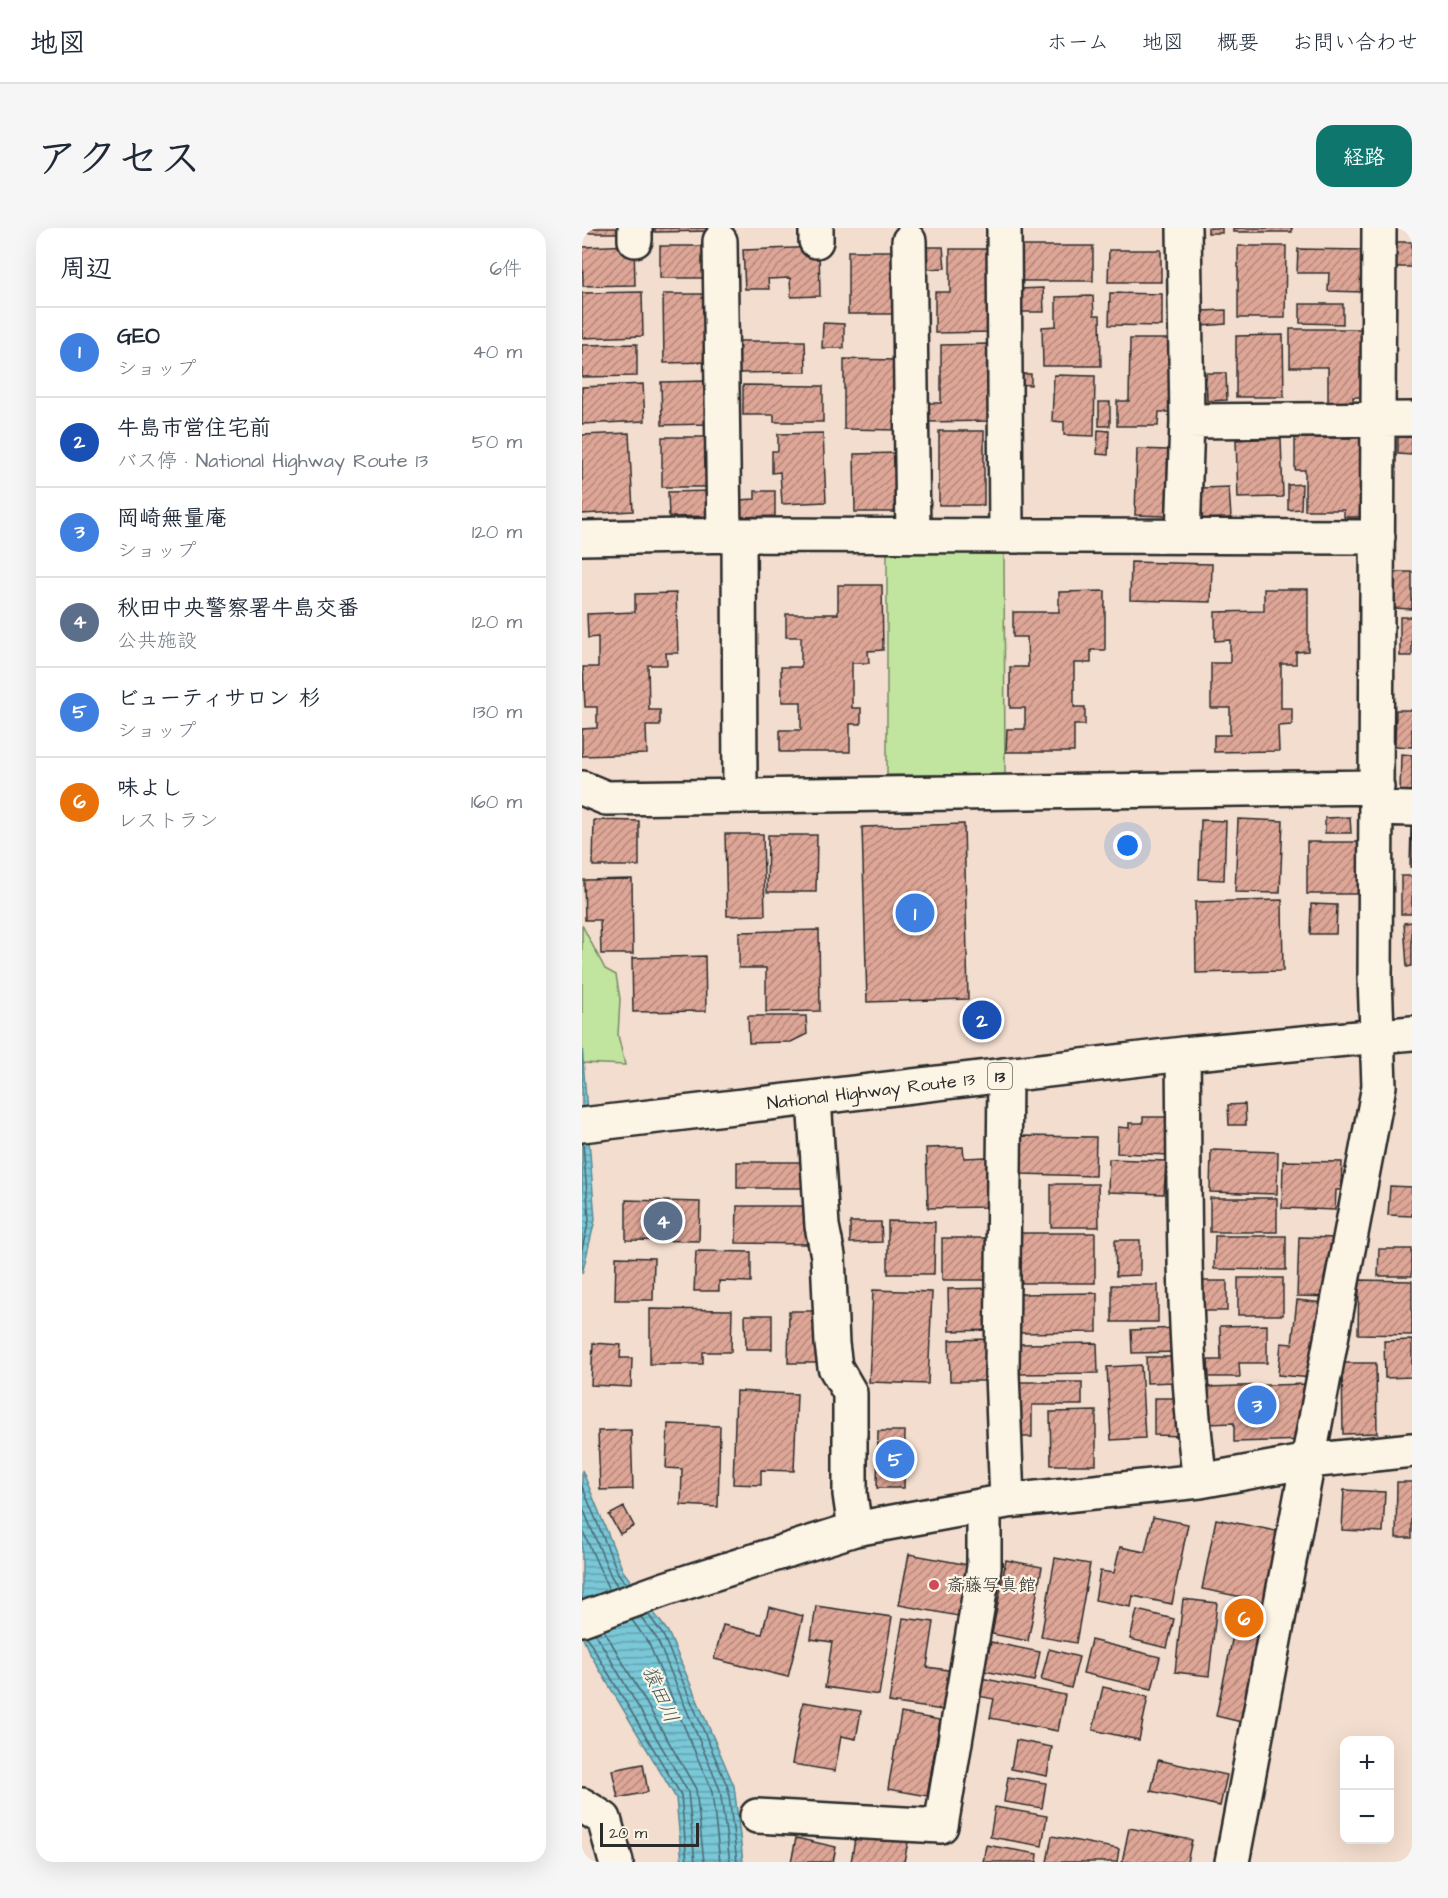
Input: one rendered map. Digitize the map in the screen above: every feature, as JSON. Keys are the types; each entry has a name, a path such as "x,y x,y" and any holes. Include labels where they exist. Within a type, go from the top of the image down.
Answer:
{"main road":[{"path":"1004,228 1006,535"},
{"path":"1183,536 1186,421 1184,228"},
{"path":"1232,1862 1378,1086 1376,1037 1379,228"},
{"path":"720,241 740,796"},
{"path":"909,241 913,535"},
{"path":"1186,421 1412,419"},
{"path":"582,538 732,535 1378,537"},
{"path":"582,789 606,798 740,796 1377,798 1412,808"},
{"name":"National Highway Route 13","path":"582,1125 1183,1054 1412,1033"},
{"path":"1183,1054 1184,1300 1191,1411 1200,1481"},
{"path":"757,1816 941,1826 996,1503 1002,1372 1005,1075"},
{"path":"814,1098 822,1226 828,1256 832,1344 835,1367 850,1393 850,1494 855,1529"},
{"path":"582,1619 665,1589 855,1529 996,1503 1200,1481 1309,1461 1412,1450"},
{"path":"582,1805 604,1819 616,1862"}],"green space":[{"path":"887,552 1004,552 1005,775 887,775"},
{"path":"582,925 605,969 616,975 620,999 618,1035 625,1065 582,1063"}],"water":[{"path":"582,1046 595,1220 582,1274"},
{"name":"猿田川","path":"582,1470 623,1571 668,1632 734,1786 743,1862 682,1862 676,1798 589,1652 582,1636"}],"building":[{"path":"582,228 618,228 618,233 582,233"},
{"path":"655,228 712,228 712,231 655,232"},
{"path":"1208,228 1222,228 1222,233 1208,233"},
{"path":"1233,228 1292,228 1292,232 1233,232"},
{"path":"1393,242 1412,242 1412,267 1393,267"},
{"path":"634,245 635,285 583,286 582,247"},
{"path":"660,246 707,246 708,278 660,278"},
{"path":"1021,246 1093,246 1093,281 1020,281"},
{"path":"1238,246 1286,246 1285,318 1238,318"},
{"path":"819,247 820,296 791,297 790,278 768,279 769,289 745,289 743,250"},
{"path":"927,247 943,247 945,268 928,269"},
{"path":"950,249 994,249 994,332 935,333 935,292 950,292"},
{"path":"1298,249 1364,250 1363,292 1328,291 1329,273 1297,273"},
{"path":"1109,250 1161,250 1161,282 1108,282"},
{"path":"848,251 897,251 897,314 848,314"},
{"path":"1043,288 1044,312 1017,312 1017,289"},
{"path":"642,292 643,336 582,338 582,293"},
{"path":"1110,293 1162,294 1162,326 1109,325"},
{"path":"663,294 708,294 709,362 664,363"},
{"path":"1093,296 1094,315 1100,315 1101,366 1043,366 1042,327 1056,326 1056,297"},
{"path":"1300,304 1343,304 1343,324 1300,323"},
{"path":"1226,310 1226,324 1202,326 1201,311"},
{"path":"823,323 844,324 844,348 822,348"},
{"path":"1290,329 1366,329 1371,397 1353,397 1353,405 1328,405 1328,367 1290,367"},
{"path":"1283,335 1284,397 1236,397 1236,336"},
{"path":"1130,339 1176,339 1176,412 1159,412 1158,426 1117,426 1117,401 1129,401"},
{"path":"738,341 805,341 806,372 738,373"},
{"path":"637,344 637,376 582,377 582,345"},
{"path":"990,344 991,421 923,422 922,403 941,403 941,345"},
{"path":"844,359 898,360 898,430 844,429"},
{"path":"1206,373 1226,373 1227,400 1207,401"},
{"path":"1017,374 1031,374 1031,385 1017,384"},
{"path":"1054,375 1095,376 1094,436 1064,435 1064,422 1052,421"},
{"path":"708,381 709,424 662,425 661,382"},
{"path":"643,384 645,421 582,424 582,387"},
{"path":"743,385 823,386 823,422 774,422 774,415 743,415"},
{"path":"1099,402 1110,402 1110,426 1099,426"},
{"path":"1098,430 1109,431 1108,455 1097,454"},
{"path":"1398,430 1412,430 1412,455 1398,454"},
{"path":"939,431 984,431 984,505 939,505"},
{"path":"629,433 633,511 582,514 582,435"},
{"path":"823,433 826,502 782,504 780,472 772,473 772,451 778,451 778,434"},
{"path":"662,437 710,437 711,487 662,487"},
{"path":"1281,438 1283,497 1238,498 1236,440"},
{"path":"1295,438 1360,438 1360,477 1371,477 1372,517 1344,517 1344,510 1305,510 1305,470 1295,470"},
{"path":"1137,449 1168,450 1166,516 1135,515"},
{"path":"897,453 897,512 855,512 854,454"},
{"path":"1302,484 1301,509 1288,510 1288,485"},
{"path":"1229,487 1231,518 1202,519 1201,488"},
{"path":"711,491 711,516 669,517 668,492"},
{"path":"755,491 775,491 775,516 740,517 739,500 755,499"},
{"path":"1131,562 1212,564 1211,602 1130,600"},
{"path":"1392,572 1412,572 1412,609 1392,608"},
{"path":"838,585 882,585 883,650 868,651 869,663 852,663 852,708 861,708 861,724 850,724 850,752 780,752 780,730 801,730 801,702 782,702 781,667 801,667 801,637 786,637 786,614 838,614"},
{"path":"1264,589 1308,589 1308,651 1296,652 1296,664 1281,664 1281,708 1292,708 1292,725 1278,726 1279,751 1214,752 1214,735 1230,735 1230,708 1211,708 1211,663 1230,663 1230,640 1215,641 1215,612 1264,611"},
{"path":"1105,591 1105,650 1091,650 1091,663 1074,663 1074,707 1085,707 1085,725 1074,725 1074,752 1006,752 1007,729 1025,729 1025,708 1010,708 1010,667 1028,667 1027,637 1013,637 1013,612 1059,612 1059,592"},
{"path":"676,593 678,653 666,653 667,665 648,665 649,710 660,710 660,726 646,726 647,754 582,756 582,729 597,728 597,707 585,707 583,667 598,667 598,637 588,638 587,614 635,612 635,594"},
{"path":"1400,617 1412,617 1412,656 1400,656"},
{"path":"1396,710 1412,710 1412,747 1395,746"},
{"path":"1401,754 1412,755 1412,794 1400,793"},
{"path":"1350,817 1351,833 1325,833 1325,818"},
{"path":"1238,819 1283,821 1280,893 1235,892"},
{"path":"594,820 639,821 639,866 593,866"},
{"path":"1201,820 1226,821 1224,880 1199,879"},
{"path":"964,824 968,999 867,1002 862,827"},
{"path":"1411,827 1412,867 1410,867"},
{"path":"725,834 763,834 765,915 727,916"},
{"path":"768,835 817,835 816,892 767,892"},
{"path":"1307,842 1361,842 1361,894 1307,894"},
{"path":"1401,876 1412,876 1412,914 1401,914"},
{"path":"632,879 633,954 601,954 600,920 585,920 584,880"},
{"path":"1282,900 1283,971 1196,973 1195,902"},
{"path":"1311,904 1337,905 1336,934 1310,934"},
{"path":"1412,922 1412,966 1407,967 1404,923"},
{"path":"819,930 820,1011 766,1012 766,968 739,968 739,932"},
{"path":"705,956 706,1011 633,1012 632,958"},
{"path":"748,1016 806,1016 807,1034 791,1042 749,1043"},
{"path":"1245,1104 1246,1125 1229,1125 1228,1105"},
{"path":"1143,1117 1171,1117 1171,1155 1117,1153 1118,1127 1129,1128 1129,1123 1143,1123"},
{"path":"1020,1136 1096,1137 1095,1176 1020,1174"},
{"path":"963,1147 964,1158 987,1157 988,1207 928,1208 926,1148"},
{"path":"1211,1150 1278,1152 1277,1194 1210,1192"},
{"path":"1109,1159 1166,1161 1164,1194 1108,1192"},
{"path":"1283,1161 1342,1162 1341,1190 1336,1190 1335,1210 1282,1208"},
{"path":"737,1162 810,1162 810,1188 737,1188"},
{"path":"1051,1184 1098,1184 1099,1227 1051,1227"},
{"path":"1390,1186 1412,1187 1412,1216 1388,1215"},
{"path":"1210,1198 1277,1198 1277,1232 1210,1232"},
{"path":"626,1200 700,1202 699,1241 626,1240"},
{"path":"737,1206 808,1206 807,1244 736,1243"},
{"path":"888,1221 935,1222 934,1274 888,1274"},
{"path":"850,1222 881,1222 882,1242 850,1243"},
{"path":"1021,1233 1095,1233 1095,1283 1021,1283"},
{"path":"1215,1236 1286,1236 1286,1270 1214,1269"},
{"path":"1299,1237 1339,1238 1338,1297 1297,1296"},
{"path":"942,1238 994,1238 994,1280 942,1280"},
{"path":"1115,1240 1140,1240 1140,1275 1116,1276"},
{"path":"1379,1249 1412,1249 1412,1276 1378,1276"},
{"path":"696,1251 751,1252 751,1282 719,1281 719,1291 694,1291"},
{"path":"616,1257 654,1258 653,1300 615,1300"},
{"path":"1238,1278 1283,1278 1283,1315 1238,1315"},
{"path":"1359,1280 1412,1281 1412,1335 1358,1334"},
{"path":"1195,1281 1227,1281 1227,1311 1196,1311"},
{"path":"1112,1285 1158,1285 1158,1322 1112,1322"},
{"path":"993,1288 993,1330 949,1331 948,1289"},
{"path":"873,1290 932,1292 928,1384 869,1382"},
{"path":"1097,1293 1097,1332 1018,1333 1017,1294"},
{"path":"1297,1300 1332,1304 1324,1379 1278,1375 1281,1343 1292,1344"},
{"path":"650,1309 732,1310 731,1352 703,1352 703,1364 650,1364"},
{"path":"789,1311 824,1311 824,1363 788,1363"},
{"path":"745,1315 772,1315 772,1349 746,1349"},
{"path":"1267,1325 1267,1363 1239,1363 1240,1377 1209,1377 1208,1360 1221,1360 1220,1326"},
{"path":"1178,1328 1178,1352 1132,1353 1131,1330"},
{"path":"992,1339 993,1381 950,1381 949,1340"},
{"path":"1412,1340 1412,1377 1385,1378 1384,1341"},
{"path":"593,1343 621,1345 620,1358 632,1358 631,1387 591,1385"},
{"path":"1097,1343 1098,1373 1019,1374 1019,1344"},
{"path":"1146,1357 1175,1357 1176,1382 1147,1383"},
{"path":"1342,1363 1376,1363 1377,1433 1343,1434"},
{"path":"1141,1365 1145,1438 1111,1440 1107,1367"},
{"path":"1010,1382 1082,1382 1082,1405 1032,1405 1032,1437 1010,1437"},
{"path":"1307,1384 1308,1440 1234,1442 1234,1423 1208,1424 1207,1387"},
{"path":"736,1391 797,1394 794,1471 761,1470 761,1485 733,1484"},
{"path":"1154,1398 1183,1398 1182,1436 1154,1435"},
{"path":"1096,1411 1096,1465 1051,1465 1050,1412"},
{"path":"668,1424 720,1426 718,1507 681,1505 682,1469 666,1468"},
{"path":"631,1430 633,1489 600,1490 598,1431"},
{"path":"878,1431 905,1431 904,1488 877,1488"},
{"path":"1397,1482 1412,1482 1412,1538 1396,1538"},
{"path":"1344,1490 1385,1492 1383,1532 1342,1530"},
{"path":"624,1507 634,1526 620,1534 609,1515"},
{"path":"1153,1517 1188,1524 1172,1604 1133,1596 1131,1607 1095,1600 1100,1571 1114,1573 1120,1547 1145,1552"},
{"path":"1216,1519 1281,1532 1267,1602 1202,1589"},
{"name":"斎藤写真館","path":"909,1554 969,1565 958,1616 899,1605"},
{"path":"1055,1558 1090,1564 1076,1643 1041,1637"},
{"path":"1006,1560 1042,1567 1028,1641 992,1634"},
{"path":"1183,1599 1217,1603 1209,1676 1175,1672"},
{"path":"816,1606 892,1617 879,1695 825,1687 832,1642 811,1639"},
{"path":"769,1607 803,1616 788,1677 714,1659 723,1625 762,1634"},
{"path":"1137,1610 1174,1619 1167,1648 1130,1639"},
{"path":"903,1618 934,1622 927,1667 955,1671 949,1711 889,1702"},
{"path":"1234,1631 1264,1638 1246,1723 1216,1716"},
{"path":"1091,1640 1160,1657 1152,1689 1083,1673"},
{"path":"991,1642 1040,1652 1034,1681 984,1671"},
{"path":"1049,1649 1079,1657 1071,1688 1041,1680"},
{"path":"976,1677 1065,1695 1058,1731 990,1718 994,1699 973,1695"},
{"path":"1103,1687 1148,1697 1139,1740 1093,1730"},
{"path":"803,1702 861,1711 856,1739 841,1736 835,1771 792,1764"},
{"path":"901,1713 940,1720 927,1796 888,1789"},
{"path":"1016,1740 1052,1747 1047,1776 1011,1769"},
{"path":"1158,1760 1227,1775 1220,1806 1151,1791"},
{"path":"643,1764 648,1792 618,1798 612,1770"},
{"path":"1008,1777 1046,1783 1042,1808 1004,1802"},
{"path":"995,1807 1047,1816 1042,1846 990,1837"},
{"path":"1129,1828 1192,1840 1187,1862 1122,1862"},
{"path":"856,1833 908,1842 904,1862 851,1862"},
{"path":"1052,1836 1119,1849 1117,1862 1047,1862"},
{"path":"796,1838 836,1847 833,1862 791,1862"},
{"path":"986,1845 1038,1854 1037,1862 983,1862"}],"place":[{"name":"GEO","path":"915,913"},
{"name":"牛島市営住宅前","path":"982,1020"},
{"name":"秋田中央警察署牛島交番","path":"663,1221"},
{"name":"岡崎無量庵","path":"1257,1405"},
{"name":"ビューティサロン 杉","path":"895,1459"},
{"name":"斎藤写真館","path":"934,1585"},
{"name":"味よし","path":"1244,1618"}]}
